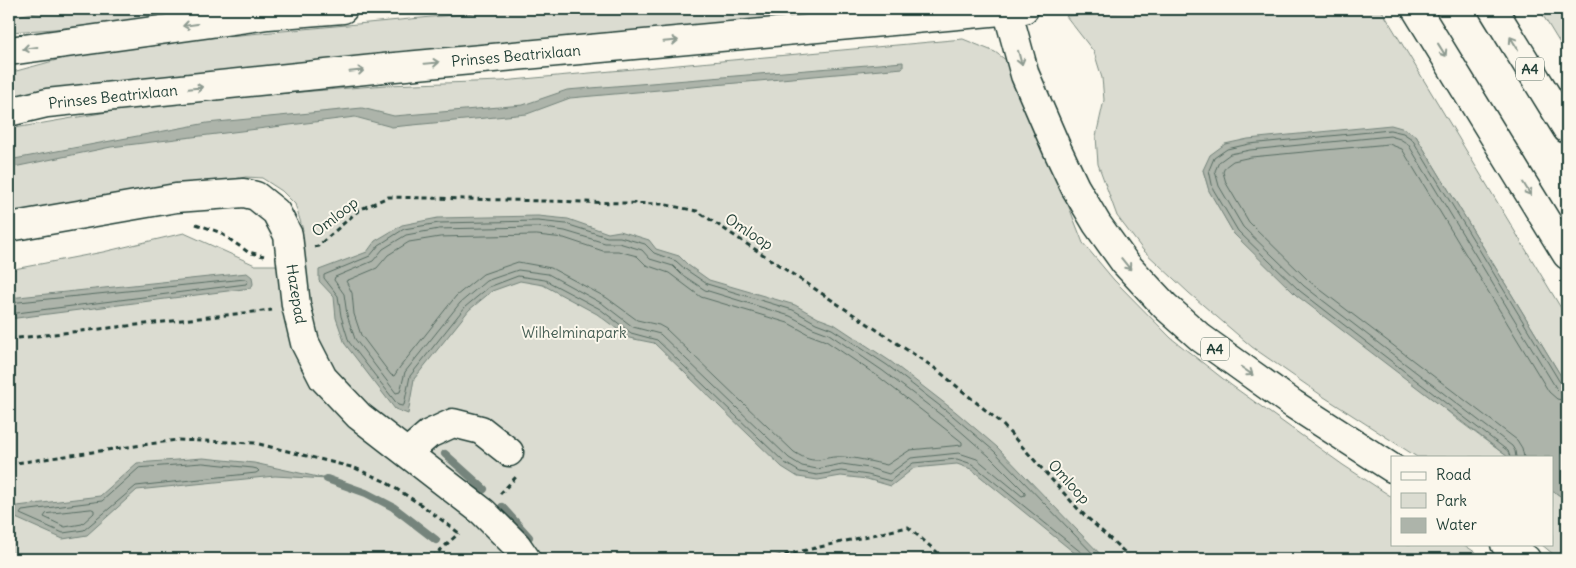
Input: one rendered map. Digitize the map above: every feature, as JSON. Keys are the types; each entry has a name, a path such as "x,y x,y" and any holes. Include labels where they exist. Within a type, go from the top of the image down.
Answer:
{"main road":[{"path":"9,51 268,15 343,9"},
{"name":"A4","path":"1013,9 1025,75 1057,149 1075,187 1097,224 1125,263 1164,306 1200,338 1293,404 1391,467"},
{"name":"Prinses Beatrixlaan","path":"9,112 47,103 384,68 1013,9"},
{"path":"1416,9 1567,255"},
{"name":"A4","path":"1493,9 1567,129"},
{"name":"Hazepad","path":"9,227 176,198 244,193 256,196 276,212 288,235 278,254 296,305 305,343 323,378 359,416 483,512 517,546 526,559"},
{"path":"407,453 429,434 453,423 481,430 509,452"},
{"path":"1508,546 1526,559"}],"path":[{"path":"9,10 17,9"},
{"name":"Omloop","path":"278,254 318,246 359,210 388,197 662,204 697,211 936,369 1001,423 1079,510 1132,559"},
{"name":"Hazepad","path":"192,223 219,232 248,252 278,254"},
{"path":"9,339 275,310"},
{"path":"9,464 177,440 255,443 355,468 384,481 423,506 459,533"},
{"path":"767,559 908,527 945,559"}],"green space":[{"path":"58,9 253,9 9,32 9,17"},
{"path":"517,9 884,9 9,103 9,73 101,48"},
{"path":"1154,9 1381,9 1567,318 1567,386 1416,136 1405,129 1203,170 1209,190 1234,234 1458,420 1507,456 1415,456 1321,395 1252,347 1189,293 1143,250 1117,216 1098,164 1096,136 1104,100 1102,78 1094,52 1066,16"},
{"path":"1539,9 1567,9 1567,55"},
{"name":"Wilhelminapark","path":"963,39 995,52 1014,66 1083,243 1114,280 1171,338 1231,385 1343,465 1391,496 1391,546 1466,546 1485,559 9,559 9,270 103,252 184,233 255,265 293,265 303,230 295,204 282,191 262,178 246,177 9,214 9,129 136,107 205,100 386,85 502,81"},
{"path":"1554,491 1567,501 1567,559 1559,559 1543,546 1554,546"}],"water":[{"path":"903,62 903,68 570,98 527,114 392,127 355,117 111,147 9,168 9,160 207,123 362,108 394,116 523,105 567,90"},
{"path":"1391,125 1405,129 1416,136 1567,386 1567,501 1554,491 1554,456 1507,456 1296,295 1234,234 1209,191 1203,170 1210,155 1225,144 1248,139"},
{"path":"538,216 568,219 608,233 620,231 649,240 656,249 679,256 709,280 795,305 818,318 834,324 890,361 956,412 997,447 1105,559 1082,559 971,469 957,464 914,468 891,486 867,479 841,476 818,480 798,477 782,467 654,343 629,338 597,314 543,285 520,281 492,291 469,310 414,379 408,414 395,409 345,344 336,318 334,297 319,281 319,270 367,252 375,241 402,225 438,218"},
{"path":"247,273 252,277 253,284 251,288 9,319 9,298"},
{"path":"203,458 254,463 327,479 275,476 137,490 87,535 63,539 9,515 9,507 100,496 137,463"}],"waterway":[{"path":"445,454 484,489"},
{"path":"327,479 366,493 393,507 436,540"},
{"path":"502,507 529,537"}]}
